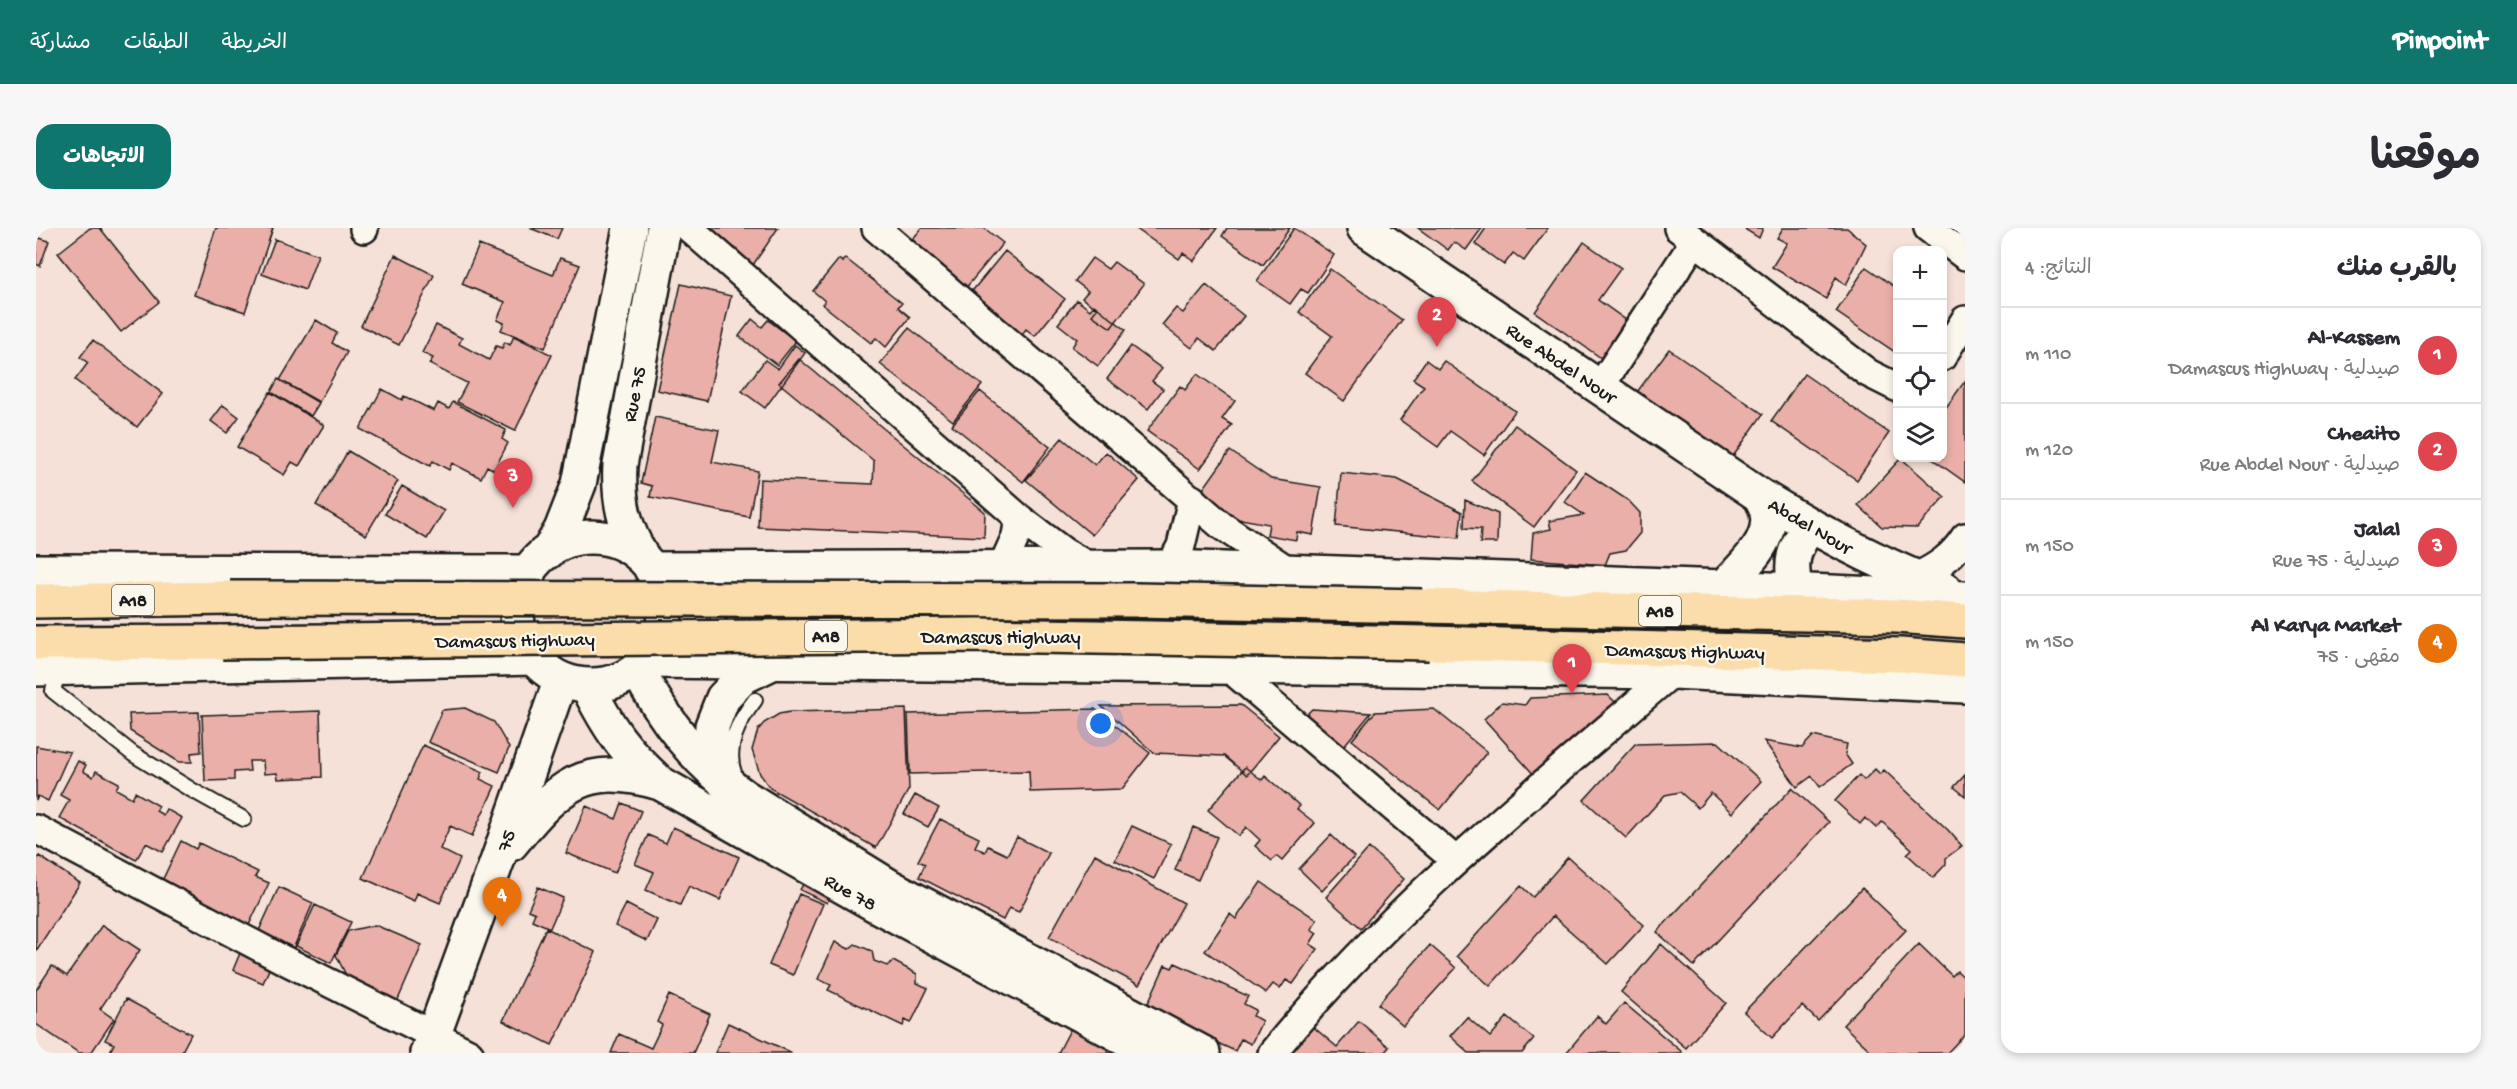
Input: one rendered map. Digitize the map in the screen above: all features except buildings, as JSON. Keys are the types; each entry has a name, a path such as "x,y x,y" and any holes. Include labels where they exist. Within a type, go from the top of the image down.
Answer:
{"highway":[{"name":"Damascus Highway","path":"36,601 230,598 1137,600 1897,616 1965,621"},
{"name":"Damascus Highway","path":"36,644 978,635 1429,643 1899,655 1965,660"}],"street":[{"name":"Rue 75","path":"538,562 571,508 585,460 630,228"},
{"name":"Rue 75","path":"647,563 630,536 622,513 619,489 620,465 664,228"},
{"path":"689,228 1019,518 1056,547 1089,566"},
{"path":"876,228 1192,499 1254,550 1289,571"},
{"name":"Rue Abdel Nour","path":"1364,228 1759,495"},
{"path":"1928,228 1965,256"},
{"path":"1600,387 1686,235 1868,373 1893,386"},
{"path":"1944,354 1965,320"},
{"path":"585,460 595,469 608,471 620,465"},
{"name":"Abdel Nour","path":"1759,495 1810,527 1862,554 1965,597"},
{"name":"Abdel Nour","path":"1724,586 1755,554 1764,538 1768,510 1759,495"},
{"path":"1170,567 1181,546 1192,499"},
{"path":"1002,567 1016,536 1019,518"},
{"path":"1796,590 1792,574 1792,556 1799,540 1810,527"},
{"path":"1916,578 1938,567 1957,550 1965,537"},
{"path":"588,538 617,543 647,563 663,594 664,622 655,649 642,665 614,681 574,682 534,658 523,638 518,616 518,600 538,562 567,542 588,538"},
{"path":"36,571 538,562"},
{"path":"647,563 1170,567 1724,586 1965,597"},
{"path":"48,669 534,658"},
{"path":"734,790 712,755 712,726 723,698 743,677 770,664"},
{"path":"642,665 1228,667 1673,672 1965,686"},
{"path":"642,665 654,701 698,758 734,790 884,897 1039,979 1203,1053"},
{"path":"1228,667 1455,860"},
{"path":"1272,1053 1315,1000 1455,860 1673,672"},
{"name":"Rue 78","path":"574,682 630,755 660,783 884,897"},
{"name":"75","path":"430,1044 498,859 574,682"},
{"path":"498,859 544,804 570,785 599,775 630,774 660,783"},
{"path":"36,829 280,958 430,1044 469,1053"},
{"path":"1039,979 1153,1053"}],"lane":[{"path":"48,669 53,691 133,754 244,819"},
{"path":"734,790 731,746 739,721 755,700"}],"place":[{"name":"Cheaito","path":"1437,347"},
{"name":"Jalal","path":"513,508"},
{"name":"Al-Kassem","path":"1572,694"},
{"name":"Al Karya Market","path":"502,927"}]}
